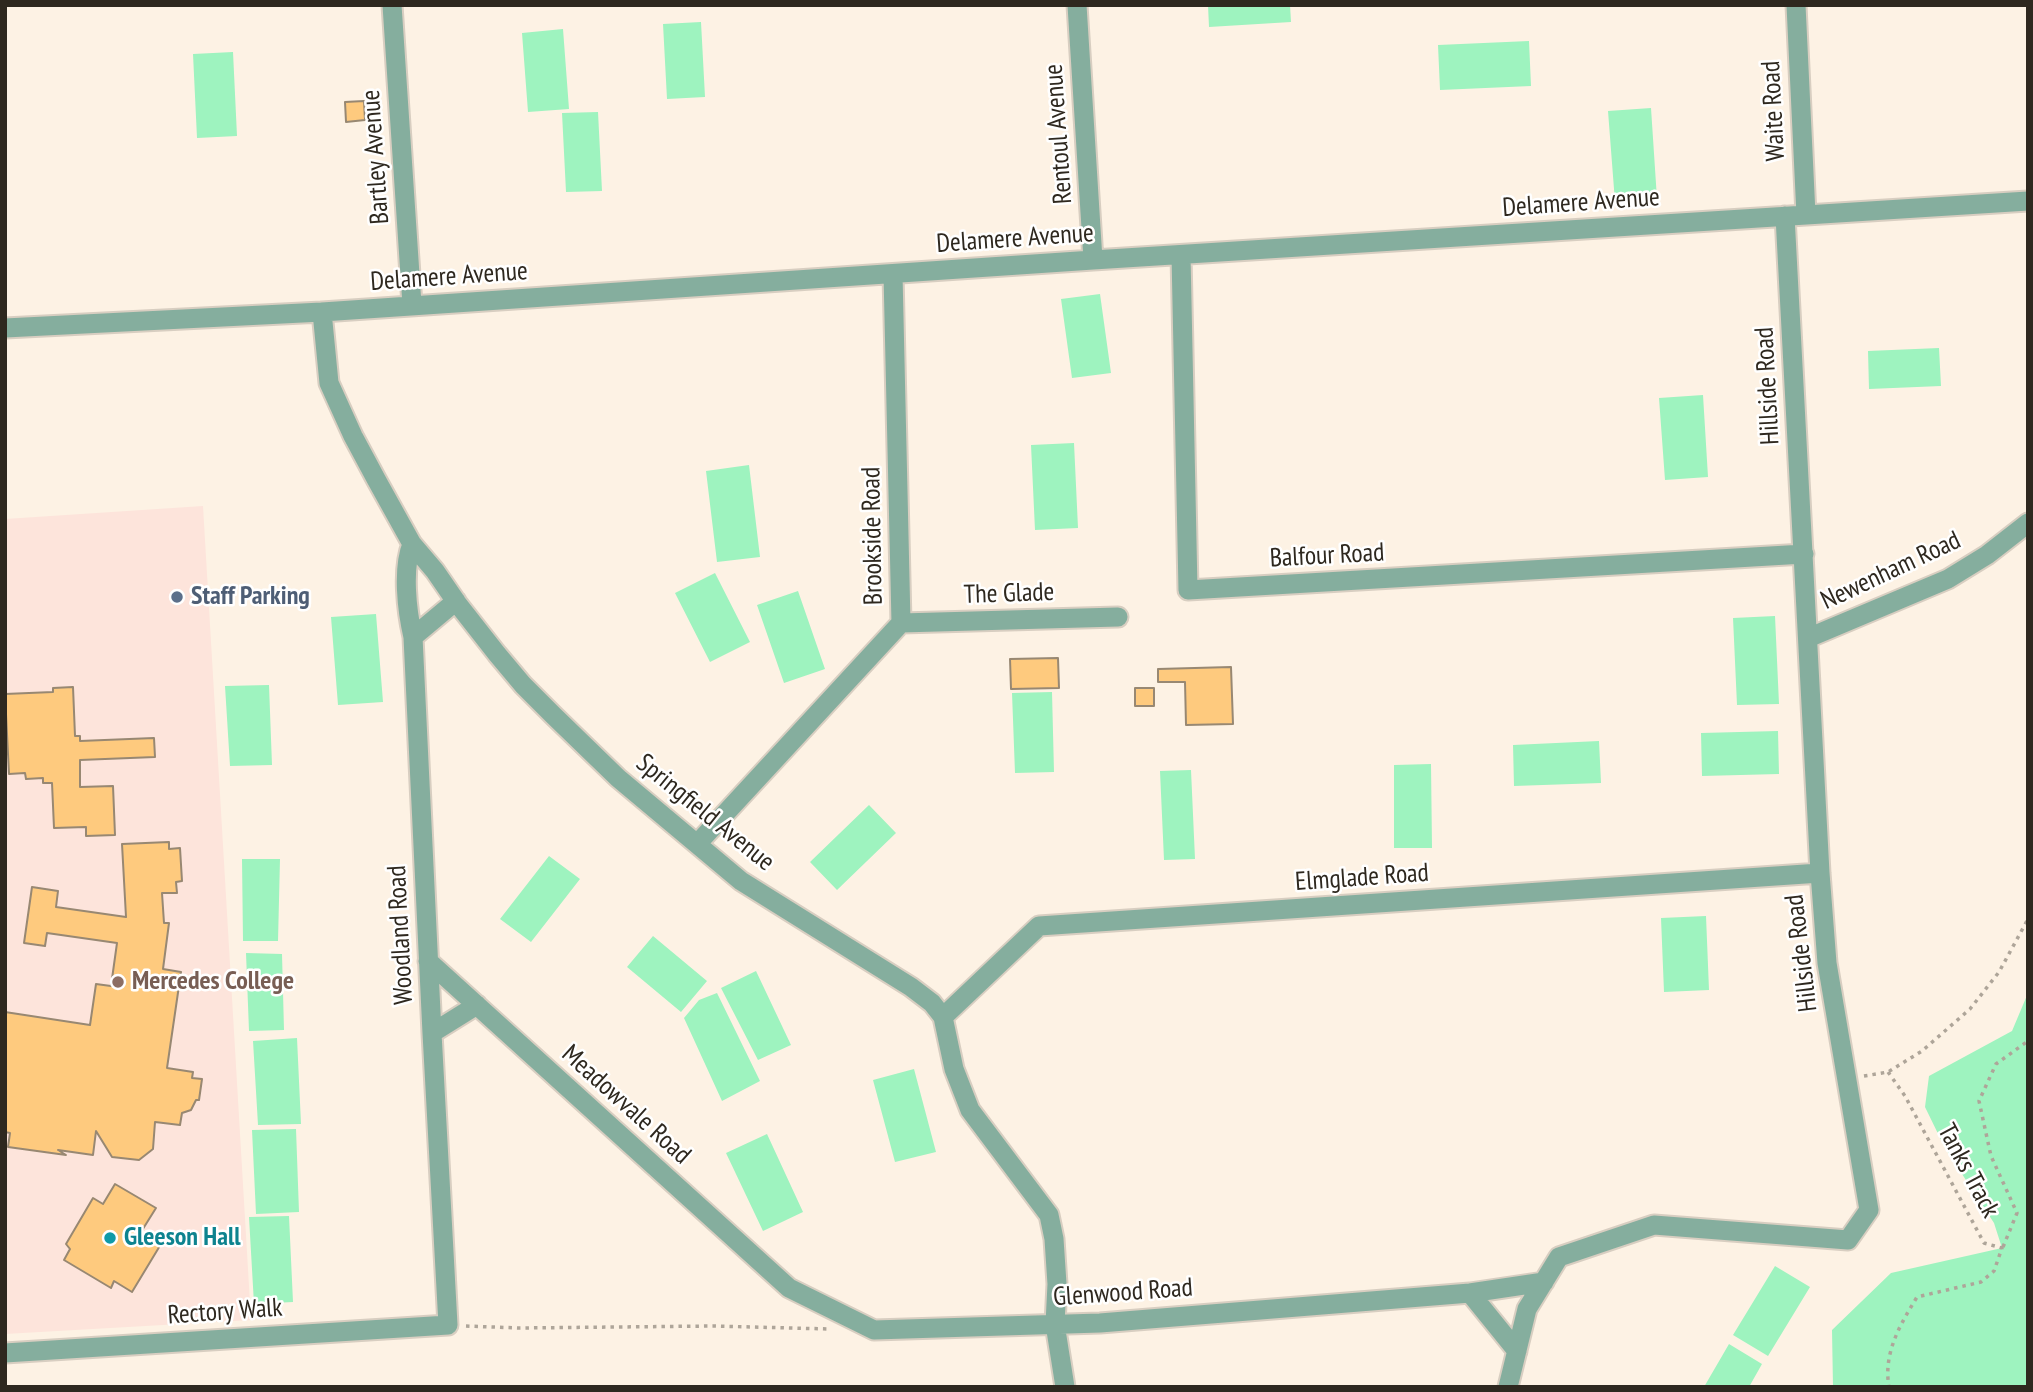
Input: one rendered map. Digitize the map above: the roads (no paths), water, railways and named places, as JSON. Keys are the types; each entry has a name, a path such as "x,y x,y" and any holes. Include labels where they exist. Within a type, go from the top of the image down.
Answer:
{"street":[{"name":"Bartley Avenue","path":"392,5 412,305"},
{"name":"Rentoul Avenue","path":"1077,5 1093,260"},
{"name":"Waite Road","path":"1796,5 1806,215"},
{"name":"Delamere Avenue","path":"5,328 322,312 2028,201"},
{"name":"Hillside Road","path":"1508,1387 1527,1309 1559,1257 1654,1225 1848,1240 1869,1210 1827,963 1785,216"},
{"name":"Balfour Road","path":"1181,255 1188,590 1804,554"},
{"name":"Brookside Road","path":"698,843 901,623 893,274"},
{"name":"Springfield Avenue","path":"322,312 329,383 353,436 412,544 435,570 497,654 553,715 618,778 741,881 911,988 932,1003 943,1017"},
{"name":"Newenham Road","path":"1808,638 1948,579 1987,555 2028,523"},
{"name":"Woodland Road","path":"412,544 407,568 408,615 413,637 448,1325"},
{"path":"413,637 456,601"},
{"name":"The Glade","path":"901,623 1118,617"},
{"name":"Elmglade Road","path":"943,1017 1039,926 1820,873"},
{"name":"Meadowvale Road","path":"428,961 789,1288"},
{"path":"432,1033 477,1004"},
{"path":"943,1017 954,1069 970,1111 1049,1215 1054,1239 1057,1284 1055,1324 1065,1387"},
{"name":"Glenwood Road","path":"789,1288 874,1330 1100,1323 1470,1293 1544,1282"},
{"path":"1470,1293 1517,1351"},
{"name":"Rectory Walk","path":"5,1353 448,1325"}],"place":[{"name":"Staff Parking","path":"177,597"},
{"name":"Mercedes College","path":"118,982"},
{"name":"Gleeson Hall","path":"110,1238"}]}
